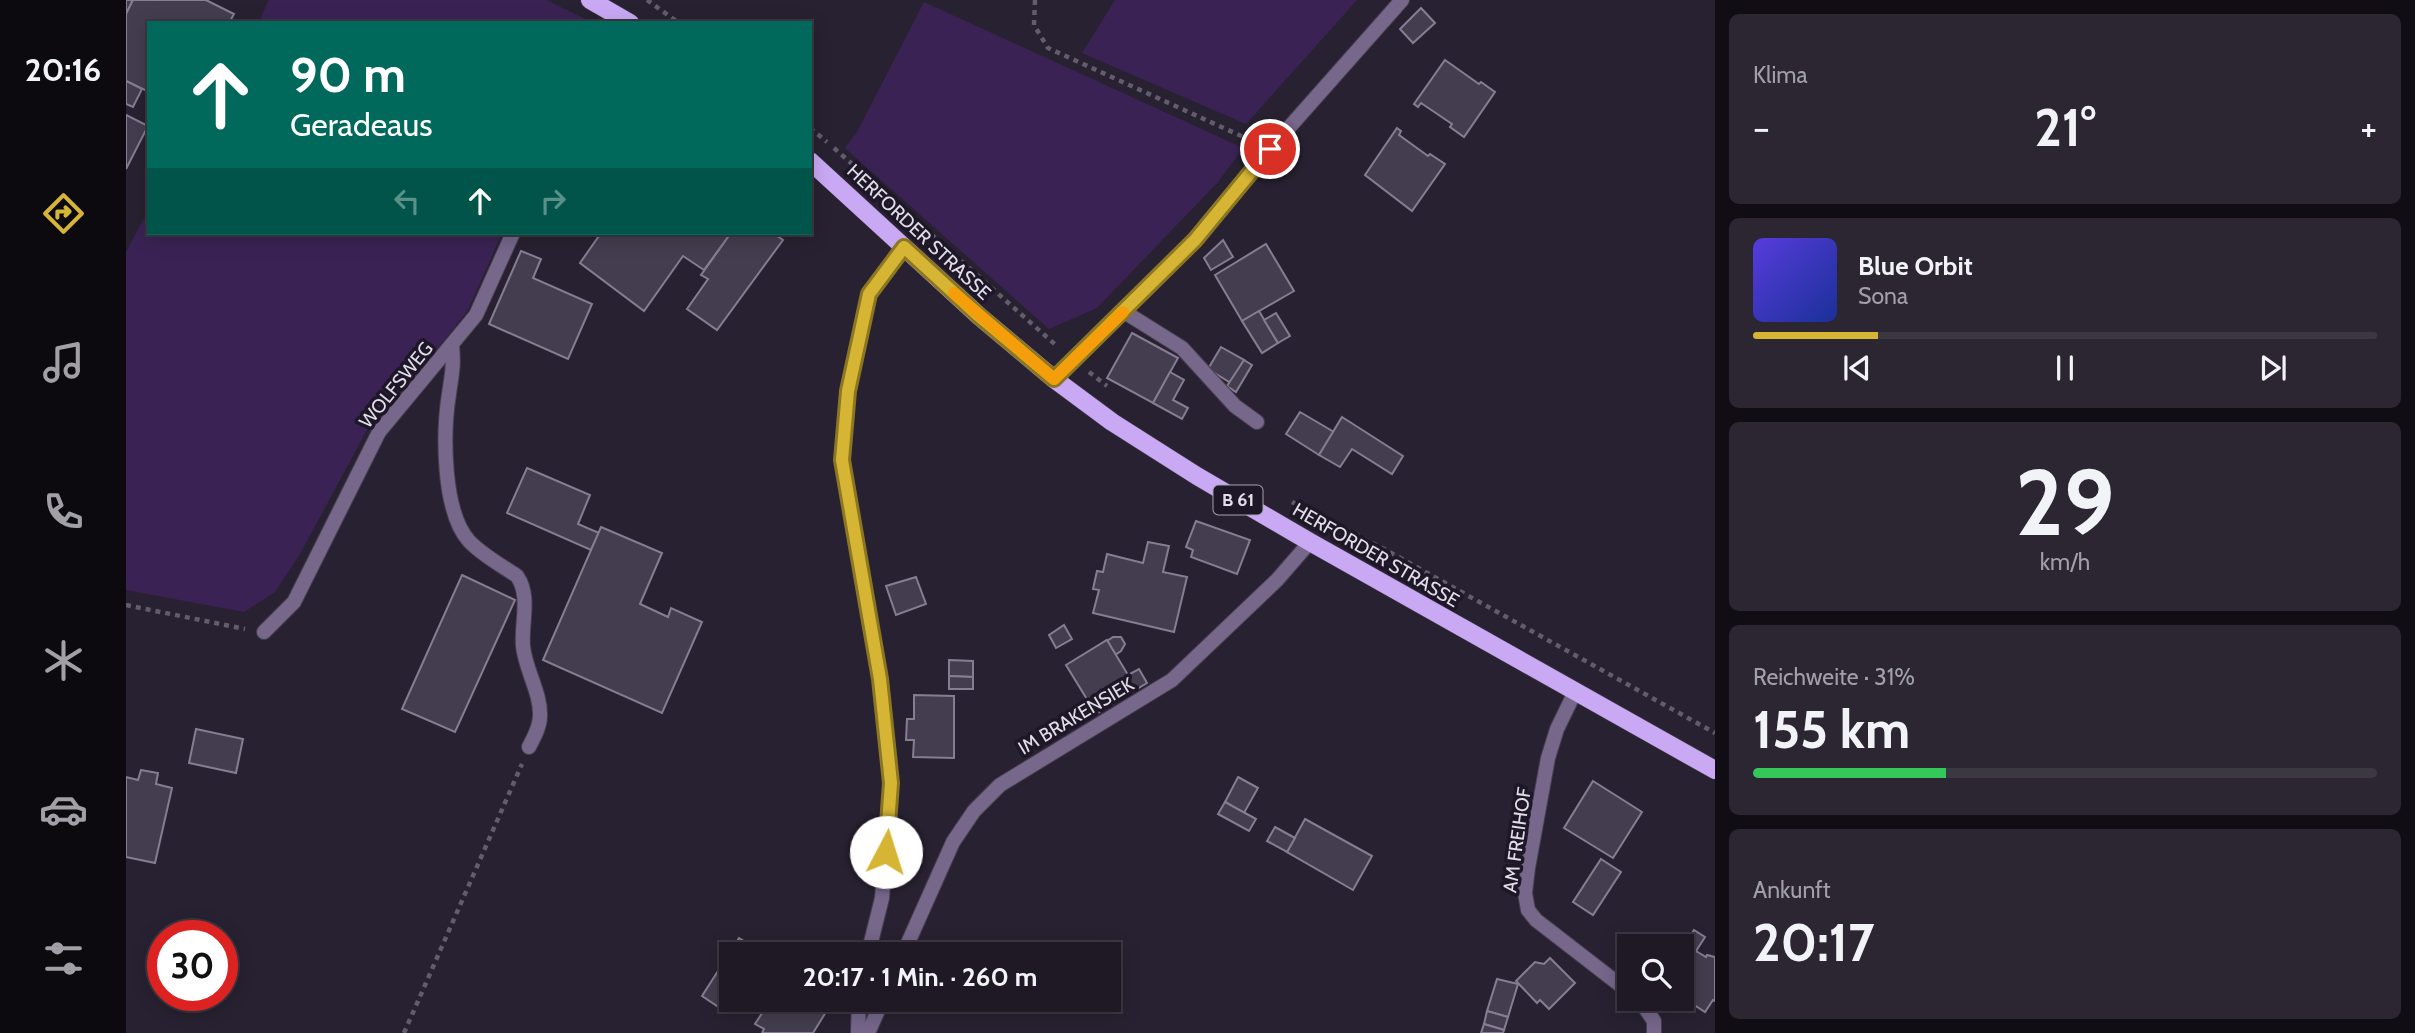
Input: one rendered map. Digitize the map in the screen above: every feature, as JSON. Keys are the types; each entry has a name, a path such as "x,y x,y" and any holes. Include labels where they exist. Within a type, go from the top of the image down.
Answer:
{"main road":[{"path":"590,0 610,17"},
{"name":"HERFORDER STRASSE","path":"812,163 979,316 1054,379 1112,422 1197,476 1310,542 1715,770"}],"street":[{"path":"1054,379 1195,240 1270,149 1402,0"},
{"name":"WOLFSWEG","path":"264,632 294,602 379,432 476,315 512,235"},
{"path":"871,942 882,898 891,783 880,679 842,460 848,391 869,294 904,247"},
{"path":"1123,311 1182,348 1235,406 1257,422"},
{"path":"452,345 454,370 449,394 446,439 450,496 455,517 469,541 517,576 522,584 525,596 522,632 524,653 541,712 539,726 529,747"},
{"name":"IM BRAKENSIEK","path":"908,942 953,842 974,811 1000,785 1172,680 1277,580 1310,542"},
{"name":"AM FREIHOF","path":"1575,692 1557,729 1548,758 1525,893 1528,910 1536,920 1617,983"},
{"path":"1647,1011 1654,1021 1654,1033"},
{"path":"858,1033 859,1012"},
{"path":"868,1033 877,1012"}],"path":[{"path":"647,0 676,21"},
{"path":"1035,0 1034,25 1048,48 1270,149"},
{"path":"812,130 1073,360 1116,393"},
{"path":"1286,499 1399,557 1715,733"},
{"path":"126,605 264,632"},
{"path":"404,1033 529,747"}],"shaded area":[{"path":"269,0 546,0 590,21 259,21"},
{"path":"1115,0 1357,0 1246,124 1082,53"},
{"path":"924,2 1243,148 1218,182 1097,308 1049,329 845,148 857,132"},
{"path":"147,213 147,235 501,235 468,310 368,428 300,554 275,592 244,612 126,590 126,252"}],"building":[{"path":"126,0 133,0 126,14"},
{"path":"133,0 206,0 234,14 230,21 147,21 147,91 126,81 126,14"},
{"path":"1421,8 1435,23 1413,43 1400,29"},
{"path":"1445,60 1495,92 1464,137 1450,127 1452,124 1421,103 1418,107 1414,104"},
{"path":"126,81 142,89 133,107 126,104"},
{"path":"126,115 147,128 126,169"},
{"path":"1397,128 1401,131 1399,135 1428,156 1430,154 1445,164 1412,211 1365,175"},
{"path":"600,235 730,235 704,270 683,256 644,311 580,263"},
{"path":"730,235 776,235 783,240 717,330 687,309 708,279 701,275"},
{"path":"1223,240 1233,257 1211,270 1204,258"},
{"path":"1266,244 1294,291 1242,321 1215,275"},
{"path":"521,251 541,259 533,278 592,304 568,359 489,324"},
{"path":"1259,311 1278,343 1262,353 1242,321"},
{"path":"1276,313 1290,336 1278,343 1264,320"},
{"path":"1132,333 1178,358 1153,403 1107,378"},
{"path":"1221,347 1244,360 1231,383 1208,369"},
{"path":"1244,360 1252,365 1236,392 1227,386"},
{"path":"1170,372 1184,380 1173,400 1188,408 1182,419 1153,403"},
{"path":"1300,412 1334,432 1319,455 1286,434"},
{"path":"1342,417 1403,456 1392,474 1352,449 1340,467 1319,455"},
{"path":"527,468 590,495 578,524 599,533 591,550 507,513"},
{"path":"1196,521 1250,540 1237,574 1191,557 1193,550 1186,547"},
{"path":"601,527 662,553 640,604 668,617 671,608 702,622 662,713 543,660"},
{"path":"1148,542 1169,546 1163,572 1187,577 1174,632 1093,613 1099,590 1093,589 1097,571 1103,572 1107,554 1143,563"},
{"path":"462,575 515,600 455,732 402,709"},
{"path":"916,577 926,604 896,615 886,586"},
{"path":"1064,625 1072,639 1056,648 1049,635"},
{"path":"1113,637 1121,637 1125,644 1115,655 1107,641"},
{"path":"1107,640 1128,675 1139,669 1147,683 1096,714 1066,665"},
{"path":"949,660 973,661 973,677 949,676"},
{"path":"949,676 973,677 973,689 949,689"},
{"path":"914,695 954,696 954,758 913,757 914,740 906,740 907,719 914,719"},
{"path":"196,729 243,739 236,773 189,763"},
{"path":"141,770 158,773 156,784 172,788 155,863 126,857 126,777 138,780"},
{"path":"1238,777 1258,788 1244,813 1225,802"},
{"path":"1593,781 1642,812 1613,858 1564,828"},
{"path":"1225,802 1256,819 1249,831 1218,814"},
{"path":"1305,819 1372,856 1353,890 1287,852"},
{"path":"1275,827 1295,838 1287,852 1267,841"},
{"path":"1601,859 1621,872 1593,915 1573,902"},
{"path":"1694,930 1705,937 1694,954 1694,934 1692,934"},
{"path":"1696,951 1706,957 1715,957 1715,1001 1713,1000 1705,1012 1694,1005"},
{"path":"1550,958 1575,983 1549,1009 1540,1000 1537,1003 1516,981 1535,962 1544,964"},
{"path":"719,969 719,1007 702,996"},
{"path":"1497,979 1518,984 1508,1017 1487,1011"},
{"path":"1487,1011 1508,1017 1504,1030 1484,1024"},
{"path":"763,1012 826,1012 813,1033 762,1033 764,1029 755,1024"},
{"path":"1484,1024 1504,1030 1503,1033 1481,1033"}],"slow traffic":[{"path":"954,293 1054,379 1123,312"}],"route":[{"path":"886,852 891,783 880,679 842,460 848,391 869,294 904,247 979,316 1054,379 1195,240 1270,149"}]}
